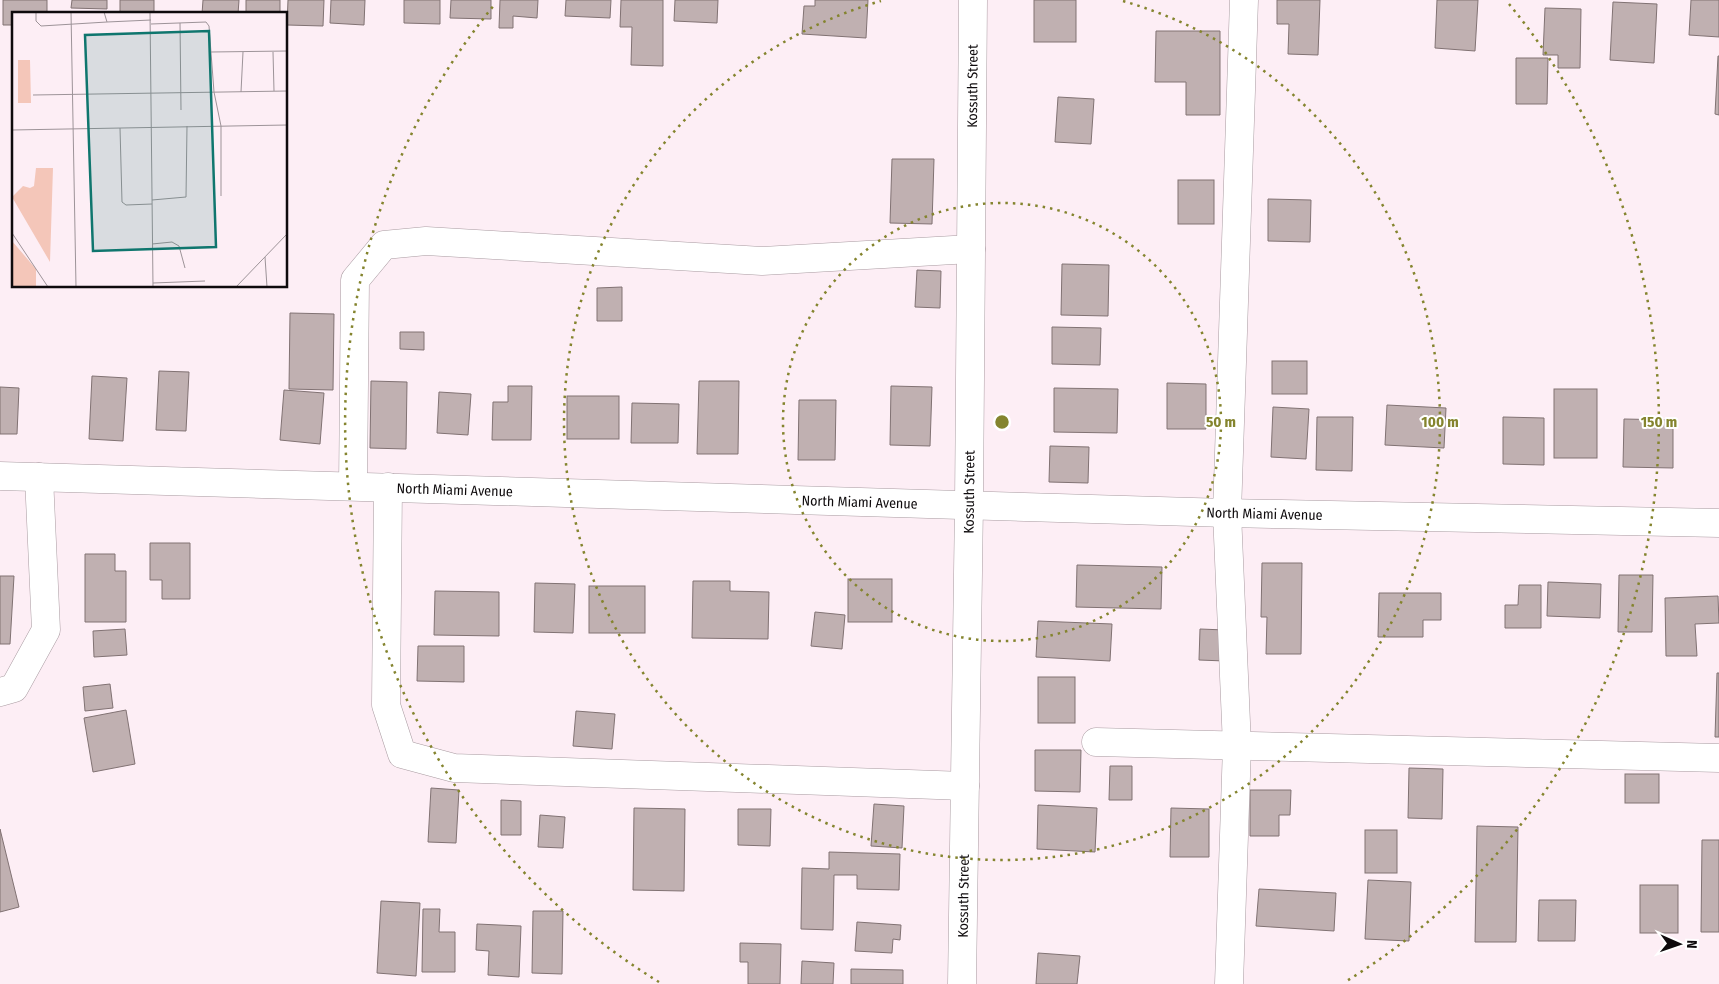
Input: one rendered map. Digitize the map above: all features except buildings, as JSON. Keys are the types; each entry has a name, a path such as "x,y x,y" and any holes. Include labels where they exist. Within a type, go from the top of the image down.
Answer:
{"street":[{"name":"Kossuth Street","path":"962,984 969,504 973,0"},
{"path":"1229,984 1237,746 1226,513 1244,0"},
{"path":"353,486 355,280 384,245 426,241 762,261 971,249"},
{"name":"North Miami Avenue","path":"0,476 1226,513 1719,523"},
{"path":"0,692 14,688 46,630 39,477"},
{"path":"388,487 386,705 402,754 454,768 965,786"},
{"path":"1096,742 1719,758"}]}
